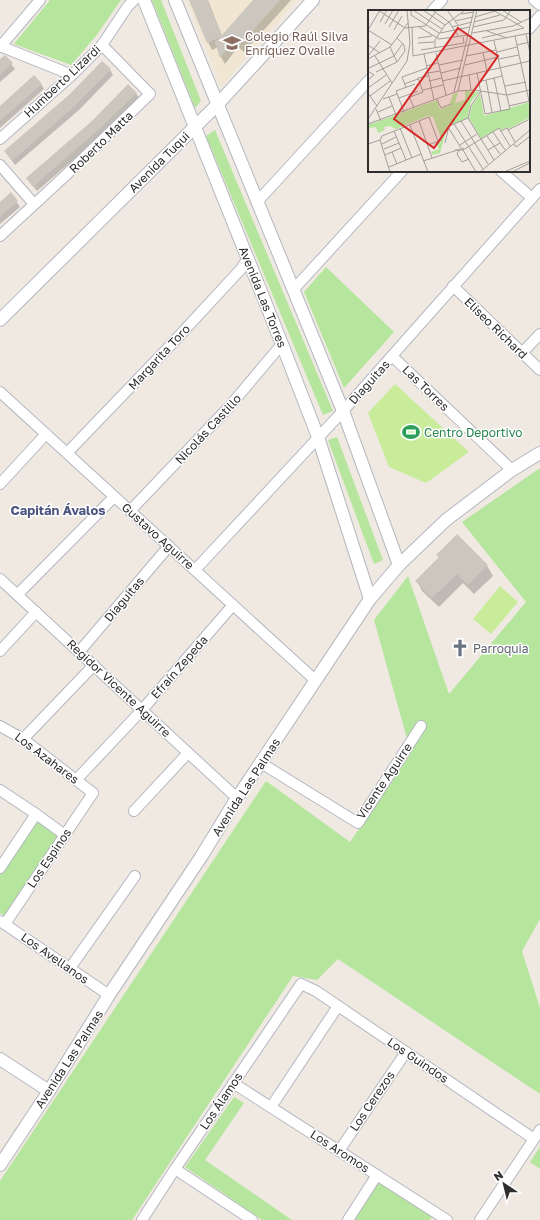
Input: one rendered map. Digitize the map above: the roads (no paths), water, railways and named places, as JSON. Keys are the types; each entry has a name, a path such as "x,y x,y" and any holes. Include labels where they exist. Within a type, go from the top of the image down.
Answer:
{"street":[{"path":"40,0 0,47 72,74"},
{"name":"Humberto Lizardi","path":"0,139 102,45 128,6 134,0"},
{"name":"Avenida Las Torres","path":"144,0 318,437 370,598"},
{"path":"175,0 343,411 399,565"},
{"name":"Avenida Tuqui","path":"0,320 217,105 313,0"},
{"path":"433,10 442,0"},
{"path":"534,0 540,5"},
{"path":"530,28 540,16"},
{"name":"Roberto Matta","path":"0,236 150,94 102,45"},
{"path":"257,202 368,81"},
{"path":"0,165 34,204"},
{"path":"294,290 401,172"},
{"path":"502,172 532,198"},
{"name":"Diaguitas","path":"195,570 343,411 540,190"},
{"name":"Margarita Toro","path":"67,453 166,350 241,269 248,258"},
{"name":"Eliseo Richard","path":"453,286 540,370"},
{"path":"522,353 540,334"},
{"name":"Nicolás Castillo","path":"130,511 229,407 282,344"},
{"name":"Las Torres","path":"392,356 512,470"},
{"name":"Gustavo Aguirre","path":"0,392 315,680"},
{"path":"0,484 46,434"},
{"name":"Avenida Las Palmas","path":"0,1165 237,798 370,598 399,565 446,520 512,470 540,453"},
{"path":"17,595 114,496"},
{"name":"Diaguitas","path":"79,652 169,546"},
{"name":"Regidor Vicente Aguirre","path":"0,579 237,798"},
{"name":"Efraín Zepeda","path":"76,780 142,710 233,605"},
{"path":"0,651 36,612"},
{"path":"23,739 94,665"},
{"name":"Los Azahares","path":"0,726 23,739 93,793"},
{"name":"Vicente Aguirre","path":"261,764 358,823 421,726"},
{"path":"134,811 188,753"},
{"path":"0,790 65,835"},
{"name":"Los Espinos","path":"2,922 65,835 93,793"},
{"path":"0,868 36,814"},
{"path":"70,968 135,876"},
{"name":"Los Avellanos","path":"2,922 109,995"},
{"name":"Los Guindos","path":"301,984 316,991 406,1052 537,1135"},
{"name":"Los Álamos","path":"142,1220 301,984"},
{"path":"271,1107 338,1006"},
{"name":"Los Cerezos","path":"339,1151 406,1052"},
{"path":"0,1059 49,1091"},
{"name":"Los Aromos","path":"233,1083 377,1175 440,1218"},
{"path":"480,1220 537,1135"},
{"path":"175,1169 252,1220"},
{"path":"348,1220 377,1175"}],"place":[{"name":"Colegio Raúl Silva Enríquez Ovalle","path":"232,43"},
{"name":"Centro Deportivo","path":"411,432"},
{"name":"Parroquia","path":"460,648"}],"district":[{"name":"Capitán Ávalos","path":"58,510"}]}
